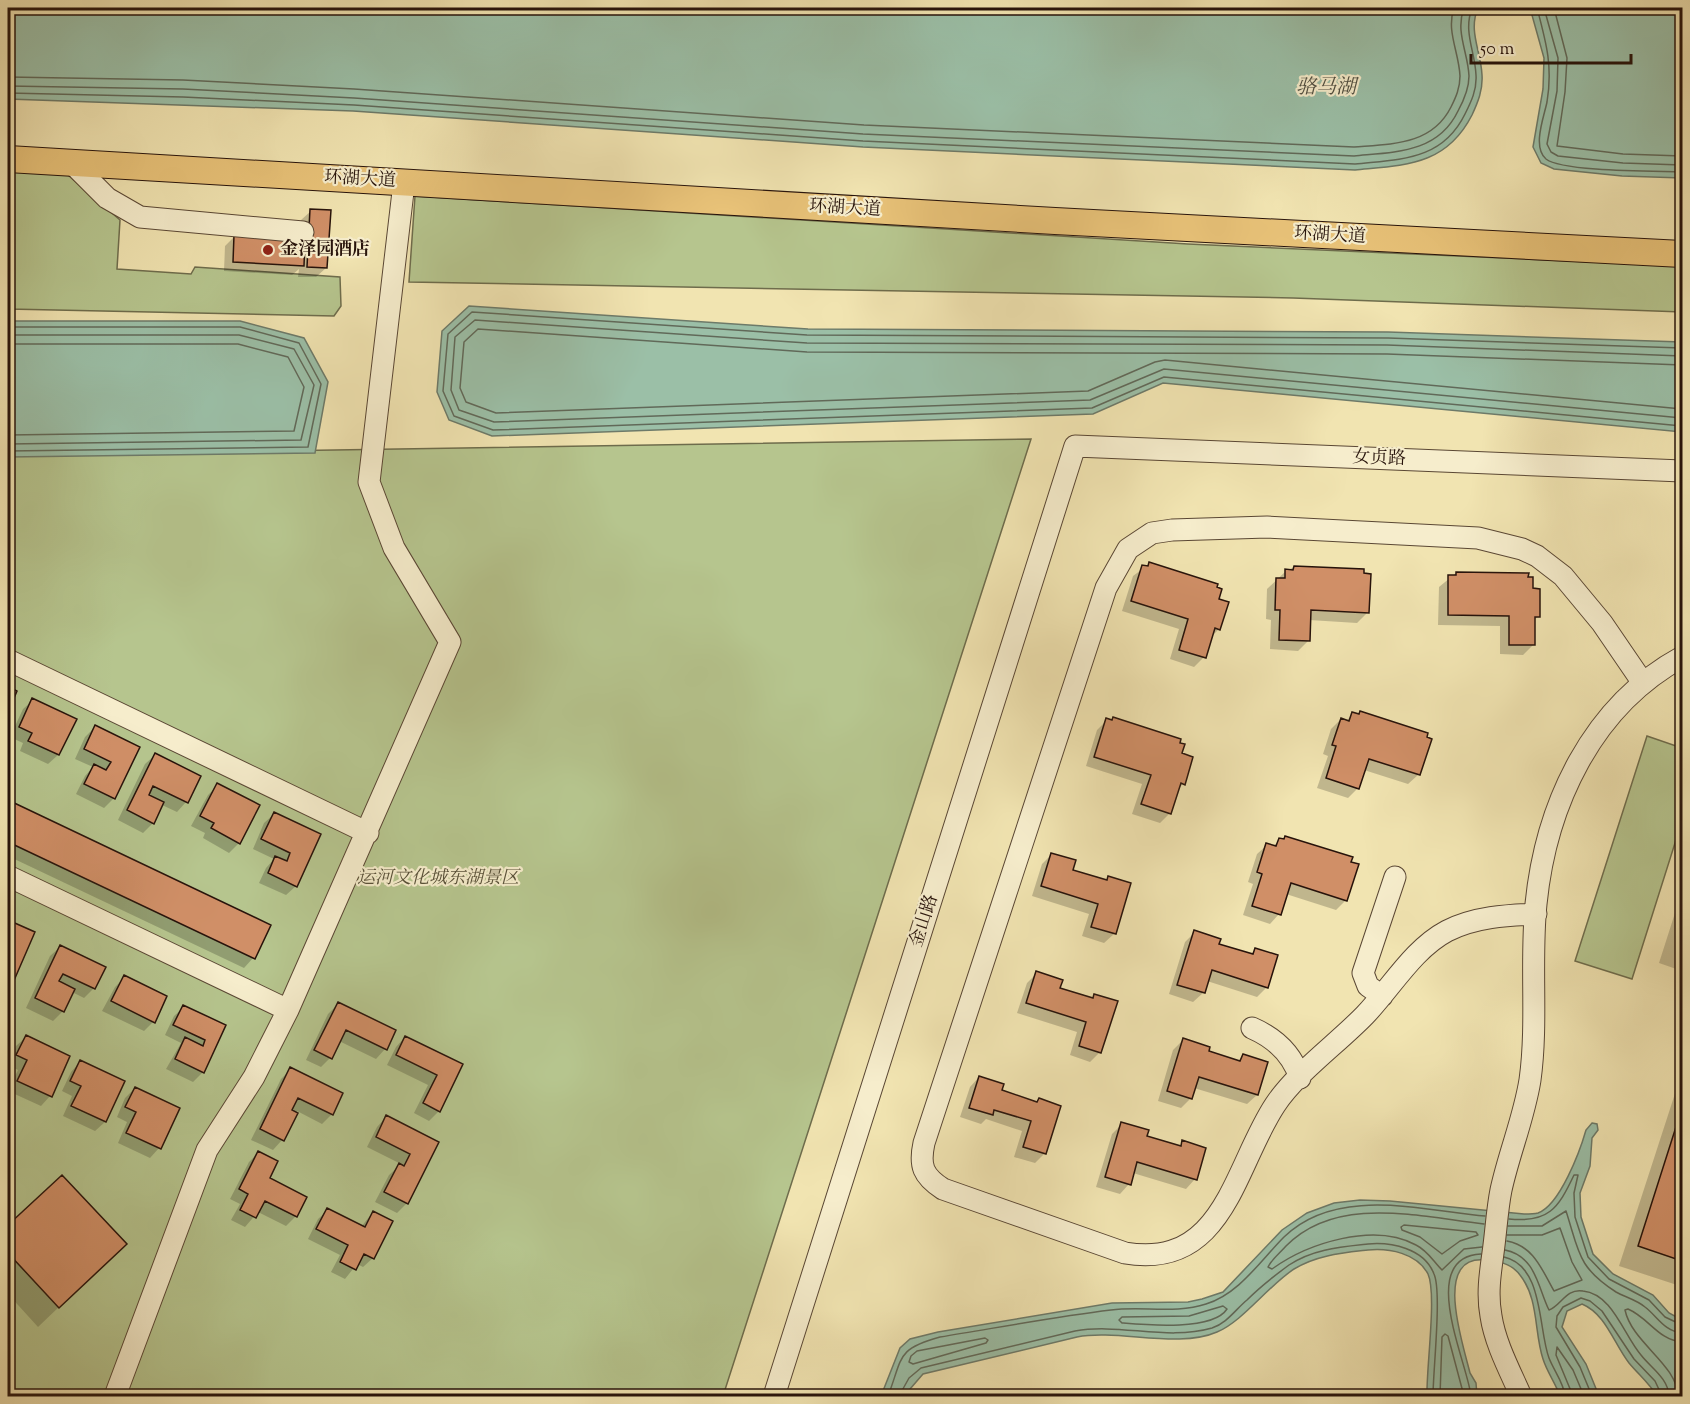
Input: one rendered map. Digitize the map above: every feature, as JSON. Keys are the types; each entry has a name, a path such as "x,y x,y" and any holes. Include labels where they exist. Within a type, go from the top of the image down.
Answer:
{"main road":[{"name":"环湖大道","path":"8,159 1055,221 1683,254"}],"street":[{"path":"72,163 107,198 140,218 303,232"},
{"path":"115,1396 207,1150 254,1077 288,1010 368,833 450,642 394,548 369,482 404,183"},
{"name":"女贞路","path":"1075,446 1683,471"},
{"name":"金山路","path":"774,1396 1075,446"},
{"path":"1536,914 1494,917 1447,931 1431,942 1382,996 1275,1104 1238,1180 1209,1226 1183,1247 1158,1256 1125,1253 951,1192 933,1183 922,1168 924,1143 1102,600 1120,559 1128,549 1152,533 1267,527 1478,538 1522,549 1551,566 1579,593 1643,683"},
{"path":"1521,1396 1493,1328 1488,1297 1501,1190 1520,1131 1530,1078 1536,914 1545,847 1554,817 1576,765 1606,718 1643,683 1683,657"},
{"path":"8,660 368,833"},
{"path":"8,876 288,1010"},
{"path":"1382,996 1368,986 1363,973 1395,877"},
{"path":"1252,1028 1282,1048 1296,1066 1300,1078"}],"green space":[{"path":"8,167 68,175 120,220 117,269 191,274 195,267 340,277 341,306 334,316 8,309"},
{"path":"415,196 1188,244 1682,266 1682,312 1293,298 409,282"},
{"name":"运河文化城东湖景区","path":"1031,439 723,1396 8,1396 8,455"},
{"path":"1647,736 1682,748 1682,821 1632,979 1575,961"}],"water":[{"name":"骆马湖","path":"8,8 1478,8 1474,25 1482,80 1480,96 1472,115 1462,132 1450,144 1422,160 1355,170 863,147 353,111 8,99"},
{"path":"1530,8 1682,8 1682,178 1622,176 1554,169 1541,163 1533,147 1543,89 1544,58"},
{"path":"469,306 808,329 1388,332 1682,342 1682,432 1163,383 1093,414 492,436 449,420 437,392 442,331"},
{"path":"8,321 240,321 304,338 328,382 315,453 8,457"},
{"path":"1592,1123 1597,1124 1598,1130 1592,1138 1590,1166 1580,1193 1581,1217 1593,1254 1613,1274 1653,1295 1669,1313 1682,1320 1682,1396 1657,1396 1629,1363 1603,1322 1582,1304 1567,1311 1562,1327 1586,1364 1599,1396 1560,1396 1543,1359 1533,1305 1526,1284 1520,1275 1508,1265 1484,1260 1468,1263 1459,1272 1455,1287 1458,1325 1470,1373 1476,1383 1477,1396 1427,1396 1432,1298 1428,1274 1417,1261 1402,1253 1376,1250 1330,1255 1303,1264 1284,1276 1236,1320 1217,1332 1201,1337 1166,1339 1093,1335 1077,1337 923,1374 904,1396 881,1396 900,1348 910,1339 938,1332 1112,1303 1188,1302 1202,1299 1223,1292 1282,1230 1307,1213 1334,1203 1360,1200 1390,1201 1524,1214 1538,1213 1554,1200 1561,1189 1574,1163 1586,1130"}],"building":[{"path":"310,209 331,210 327,268 307,267"},
{"path":"234,235 305,239 304,266 233,262"},
{"path":"1149,562 1218,584 1217,587 1222,589 1219,599 1229,602 1220,630 1215,628 1206,658 1179,650 1188,619 1131,601 1142,565 1148,566"},
{"path":"1294,566 1364,569 1364,573 1371,574 1369,613 1311,610 1310,641 1279,640 1280,610 1275,610 1276,578 1285,578 1285,569 1293,570"},
{"path":"1456,572 1529,573 1528,577 1533,577 1533,588 1540,589 1540,617 1535,617 1535,645 1509,645 1509,616 1448,615 1448,575 1456,575"},
{"path":"8,686 17,691 8,712"},
{"path":"32,698 77,719 59,755 28,741 32,733 19,727"},
{"path":"1360,711 1428,733 1427,737 1432,739 1420,775 1369,759 1359,789 1326,778 1336,746 1332,745 1341,718 1349,721 1352,712 1359,714"},
{"path":"1113,717 1181,739 1180,743 1185,744 1182,753 1193,757 1185,785 1181,783 1171,814 1141,804 1151,775 1094,757 1106,718 1112,720"},
{"path":"95,725 140,747 115,799 84,784 94,764 106,770 111,762 84,749"},
{"path":"155,753 201,776 188,803 153,786 149,795 164,802 154,824 127,810"},
{"path":"217,783 260,805 240,844 211,828 214,823 200,816"},
{"path":"8,800 271,925 255,959 8,842"},
{"path":"274,812 321,834 297,887 268,873 275,856 287,861 290,853 261,839"},
{"path":"1285,836 1353,857 1351,862 1359,864 1347,901 1291,883 1281,915 1252,906 1262,874 1257,872 1266,843 1276,846 1279,838 1284,839"},
{"path":"1051,853 1076,860 1073,870 1107,880 1108,876 1131,883 1116,934 1091,927 1098,904 1041,886"},
{"path":"8,920 35,932 9,992 8,991"},
{"path":"1194,930 1221,939 1219,944 1253,954 1255,948 1278,955 1268,988 1212,970 1205,993 1177,985"},
{"path":"60,945 106,967 95,989 63,974 59,981 75,989 64,1012 35,998"},
{"path":"1036,971 1063,980 1060,988 1093,998 1094,994 1118,1001 1101,1053 1079,1046 1086,1022 1026,1003"},
{"path":"124,975 167,996 155,1023 111,1001"},
{"path":"338,1002 396,1030 387,1050 346,1030 332,1059 314,1050"},
{"path":"183,1005 226,1025 204,1073 175,1059 185,1037 203,1046 205,1040 173,1025"},
{"path":"26,1035 70,1056 52,1097 17,1081 27,1060 16,1055"},
{"path":"405,1036 463,1064 440,1112 423,1103 437,1075 396,1055"},
{"path":"1183,1038 1210,1047 1209,1051 1240,1061 1243,1054 1268,1062 1258,1095 1199,1077 1192,1099 1167,1091"},
{"path":"80,1060 125,1081 106,1122 71,1106 81,1086 70,1081"},
{"path":"290,1067 343,1093 333,1115 298,1098 292,1110 298,1113 284,1141 260,1129"},
{"path":"979,1076 1004,1084 1002,1090 1037,1102 1039,1098 1061,1106 1046,1154 1023,1147 1031,1121 994,1110 993,1115 969,1108"},
{"path":"135,1087 180,1108 161,1149 126,1133 136,1112 125,1107"},
{"path":"1682,1108 1682,1261 1638,1246"},
{"path":"386,1115 439,1142 408,1204 384,1192 399,1163 404,1166 410,1154 376,1137"},
{"path":"1121,1122 1149,1130 1147,1136 1181,1146 1182,1140 1206,1148 1197,1180 1137,1162 1131,1185 1105,1177"},
{"path":"258,1151 278,1161 270,1178 307,1197 297,1217 265,1201 256,1218 240,1210 248,1194 239,1189"},
{"path":"62,1175 127,1244 59,1308 8,1253 8,1225"},
{"path":"327,1208 365,1227 373,1211 393,1221 374,1259 364,1254 356,1270 340,1262 348,1245 316,1229"}],"place":[{"name":"金泽园酒店","path":"268,250"}]}
